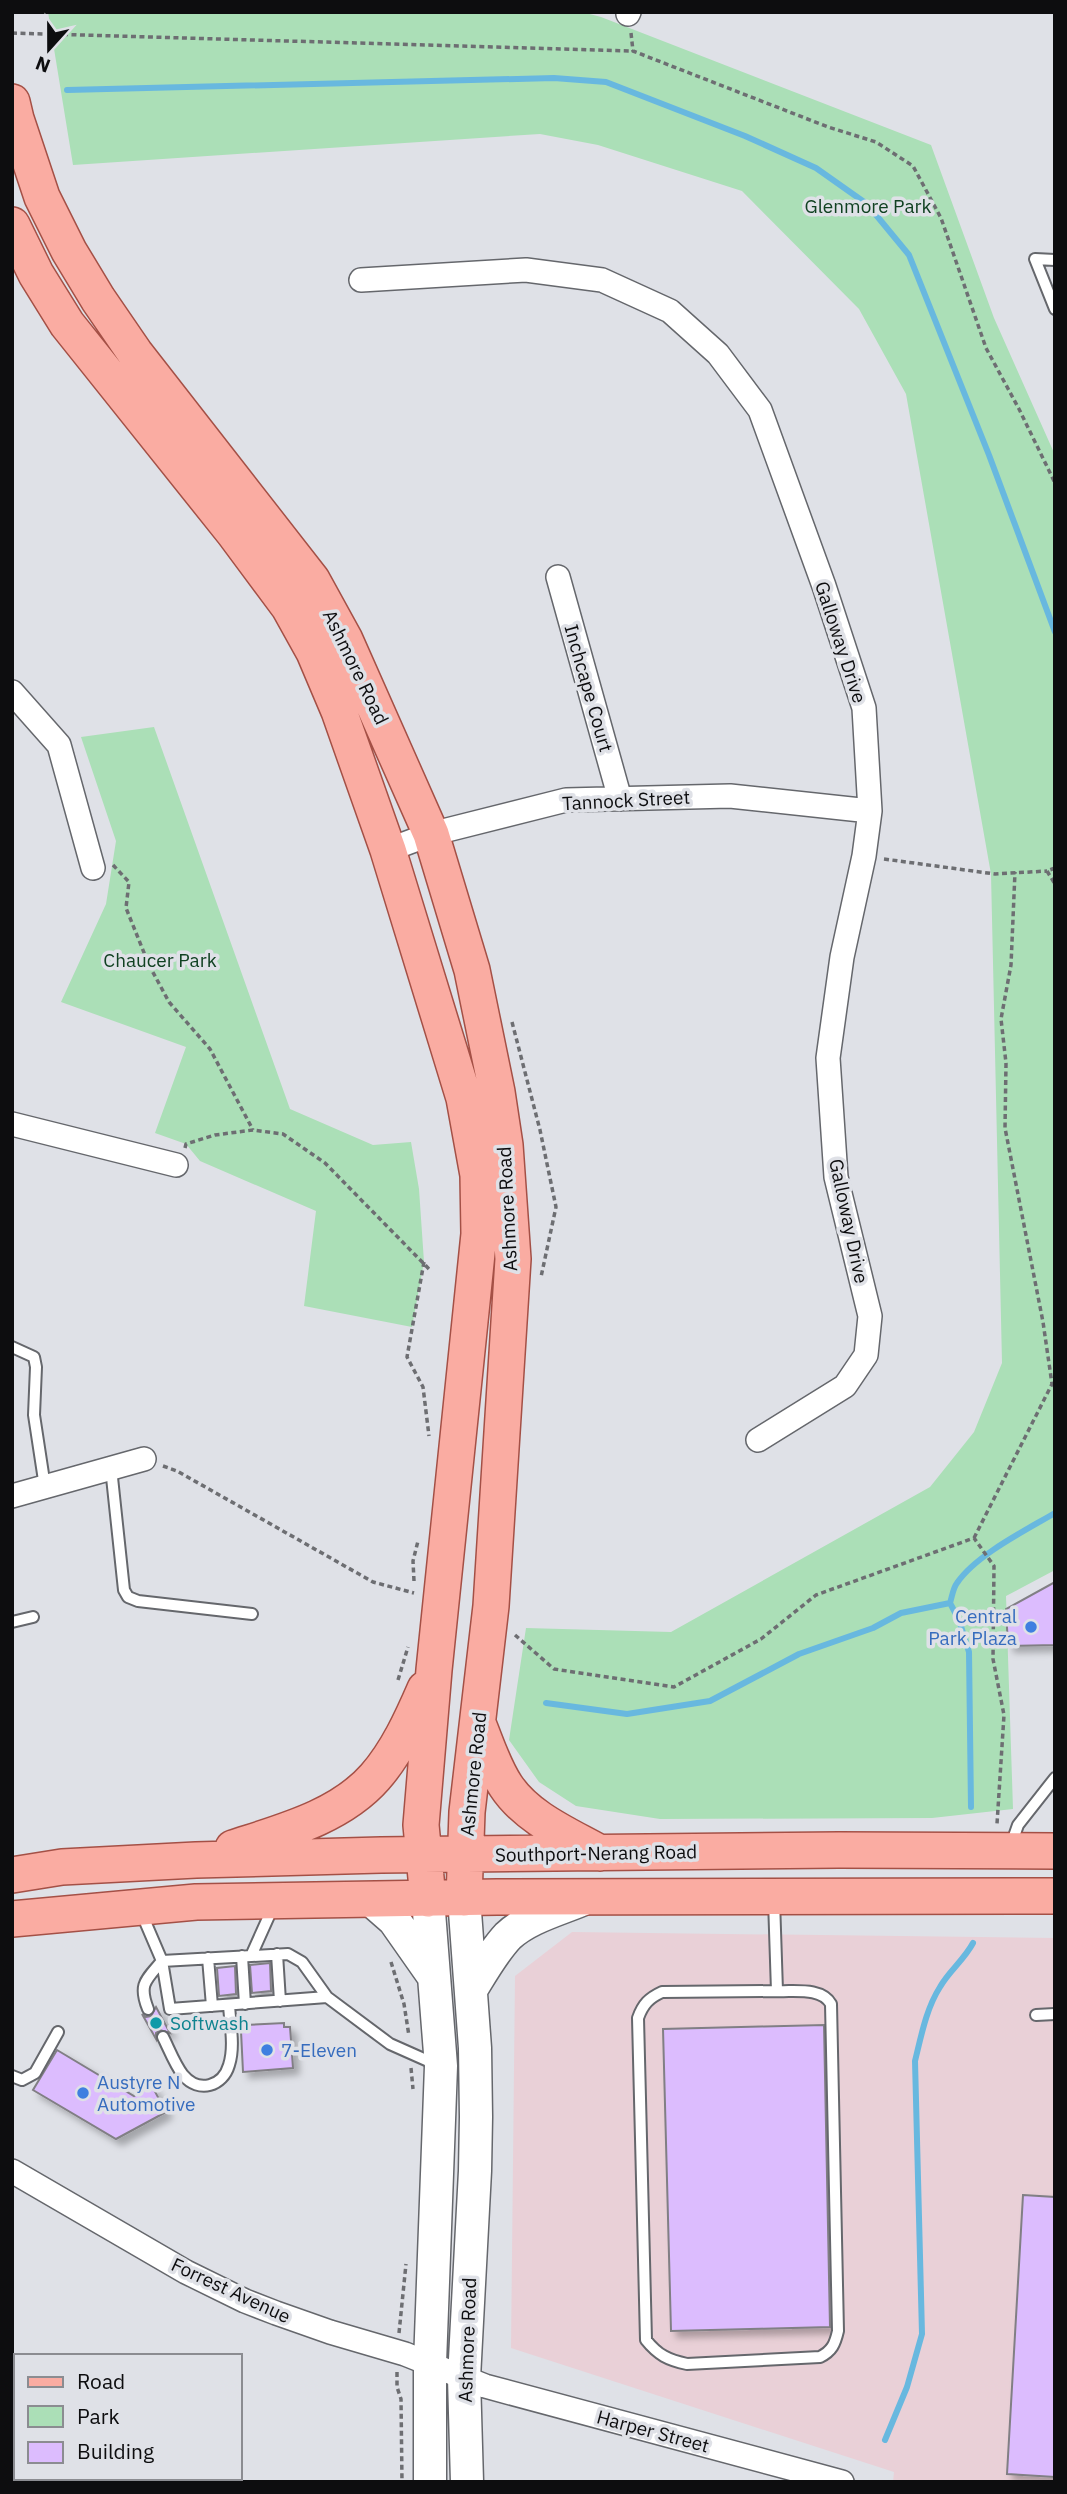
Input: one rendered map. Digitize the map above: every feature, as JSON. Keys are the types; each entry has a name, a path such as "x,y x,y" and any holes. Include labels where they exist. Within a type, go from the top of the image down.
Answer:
{"main road":[{"name":"Ashmore Road","path":"12,102 42,197 69,251 98,299 135,353 312,580 364,678 431,834 472,970 497,1092 505,1145 513,1259 492,1606 467,1812 465,1855 464,1898 475,2048 475,2171 464,2378 467,2482"},
{"name":"Ashmore Road","path":"12,225 36,274 68,324 234,533 289,607 314,652 339,711 388,850 464,1098 478,1175 480,1234 434,1670 421,1825 441,2066 430,2363 430,2482"},
{"path":"197,1860 289,1830 339,1806 360,1791 376,1776 402,1735 434,1670"},
{"path":"477,1723 498,1772 517,1799 536,1816 603,1855"},
{"name":"Southport-Nerang Road","path":"12,1875 62,1867 197,1860 839,1850 1055,1851"},
{"path":"12,1919 139,1906 276,1900 1055,1896"},
{"path":"471,1990 494,1953 510,1934 531,1921 589,1897"},
{"path":"370,1899 385,1910 400,1928 435,1978"}],"street":[{"name":"Galloway Drive","path":"361,280 526,270 602,280 670,311 718,354 760,410 824,586 863,708 870,811 864,856 842,957 828,1058 836,1177 870,1316 866,1355 845,1385 758,1440"},
{"name":"Inchcape Court","path":"558,577 620,799"},
{"path":"12,691 59,745 93,868"},
{"name":"Tannock Street","path":"388,850 431,834 566,800 730,796 870,811"},
{"path":"12,1124 176,1165"},
{"path":"12,1496 144,1459"},
{"name":"Forrest Avenue","path":"12,2171 162,2259 234,2296 330,2332 397,2351 464,2378"},
{"name":"Harper Street","path":"464,2378 485,2386 842,2482"}],"lane":[{"path":"1055,260 1035,259 1055,309"},
{"path":"12,1347 34,1357 34,1415 45,1487"},
{"path":"111,1468 124,1590 128,1597 138,1601 252,1614"},
{"path":"12,1622 33,1617"},
{"path":"1002,1851 1018,1825 1055,1778"},
{"path":"774,1897 777,1991"},
{"path":"245,2004 247,1956 276,1900"},
{"path":"139,1906 162,1961 170,2009 327,1997"},
{"path":"277,1954 280,2001"},
{"path":"148,2010 142,1990 162,1961 288,1954 302,1962 327,1997 390,2044 441,2066"},
{"path":"208,1958 212,2006"},
{"path":"777,1991 819,1993 831,2004 838,2331 836,2343 829,2352 820,2357 687,2364 671,2360 657,2353 646,2340 638,2018 642,2007 650,1998 662,1992 777,1991"},
{"path":"163,2037 182,2074 190,2081 211,2086 220,2082 231,2055 229,2005"},
{"path":"1036,2015 1055,2014"},
{"path":"12,2076 23,2080 35,2073 58,2032"}],"path":[{"path":"629,13 634,51"},
{"path":"12,33 634,51 828,127 876,142 914,166 940,219 986,348 1055,483"},
{"path":"864,856 995,874 1055,869"},
{"path":"93,868 112,864 129,883 126,908 149,965 169,1002 210,1049 253,1130"},
{"path":"1047,871 1055,884"},
{"path":"509,1630 554,1669 674,1687 761,1639 816,1595 974,1538 1052,1384 1043,1322 1005,1128 1006,1063 1001,1019 1011,965 1015,873"},
{"path":"509,1012 531,1090 556,1207 539,1285"},
{"path":"176,1165 187,1144 215,1135 253,1130 283,1133 325,1163 430,1270"},
{"path":"425,1262 407,1357 423,1387 429,1448"},
{"path":"144,1459 177,1471 373,1582 415,1593"},
{"path":"415,1603 413,1561 419,1536"},
{"path":"974,1538 994,1566 993,1659 1004,1715 1002,1851"},
{"path":"396,1686 411,1636"},
{"path":"400,1928 384,1938 404,2004 414,2101"},
{"path":"402,2482 401,2399 397,2387 397,2351 407,2257"}],"shaded area":[{"path":"572,1932 1055,1938 1055,2482 893,2482 894,2472 511,2348 515,1976"}],"green space":[{"name":"Glenmore Park","path":"48,12 582,12 931,145 994,318 1055,455 1055,1570 1006,1596 1013,1809 932,1818 660,1819 576,1806 539,1782 509,1740 526,1628 671,1632 930,1487 974,1432 1002,1363 991,874 906,394 859,309 742,191 598,145 540,134 73,165"},
{"name":"Chaucer Park","path":"154,727 290,1109 373,1145 411,1142 419,1189 424,1262 412,1327 304,1306 316,1211 200,1161 186,1144 155,1133 186,1047 61,1002 106,904 116,841 81,737"}],"building":[{"name":"Central Park Plaza","path":"1055,1582 1055,1645 1008,1646 1006,1609"},
{"path":"270,1963 271,1991 252,1993 250,1965"},
{"path":"235,1966 236,1994 219,1996 217,1968"},
{"name":"Softwash","path":"156,2007 170,2033 160,2030 156,2033 156,2039 142,2014 151,2016"},
{"name":"7-Eleven","path":"284,2023 284,2027 290,2027 293,2068 243,2072 241,2031 246,2030 245,2025"},
{"path":"824,2025 830,2327 671,2331 663,2029"},
{"name":"Austyre N Automotive","path":"57,2050 134,2096 152,2086 166,2112 116,2139 33,2090"},
{"path":"1023,2195 1055,2197 1055,2477 1007,2474"}],"waterway":[{"path":"67,90 554,78 606,82 745,136 816,168 867,204 909,255 989,455 1055,632"},
{"path":"971,1807 969,1652 959,1620 950,1603 957,1583 976,1563 1002,1544 1055,1513"},
{"path":"546,1703 627,1714 710,1701 799,1654 873,1628 901,1613 950,1603"},
{"path":"885,2440 907,2387 922,2334 915,2061 931,2004 944,1981 973,1943"}],"place":[{"name":"Central Park Plaza","path":"1031,1627"},
{"name":"Softwash","path":"156,2023"},
{"name":"7-Eleven","path":"267,2050"},
{"name":"Austyre N Automotive","path":"83,2093"}]}
